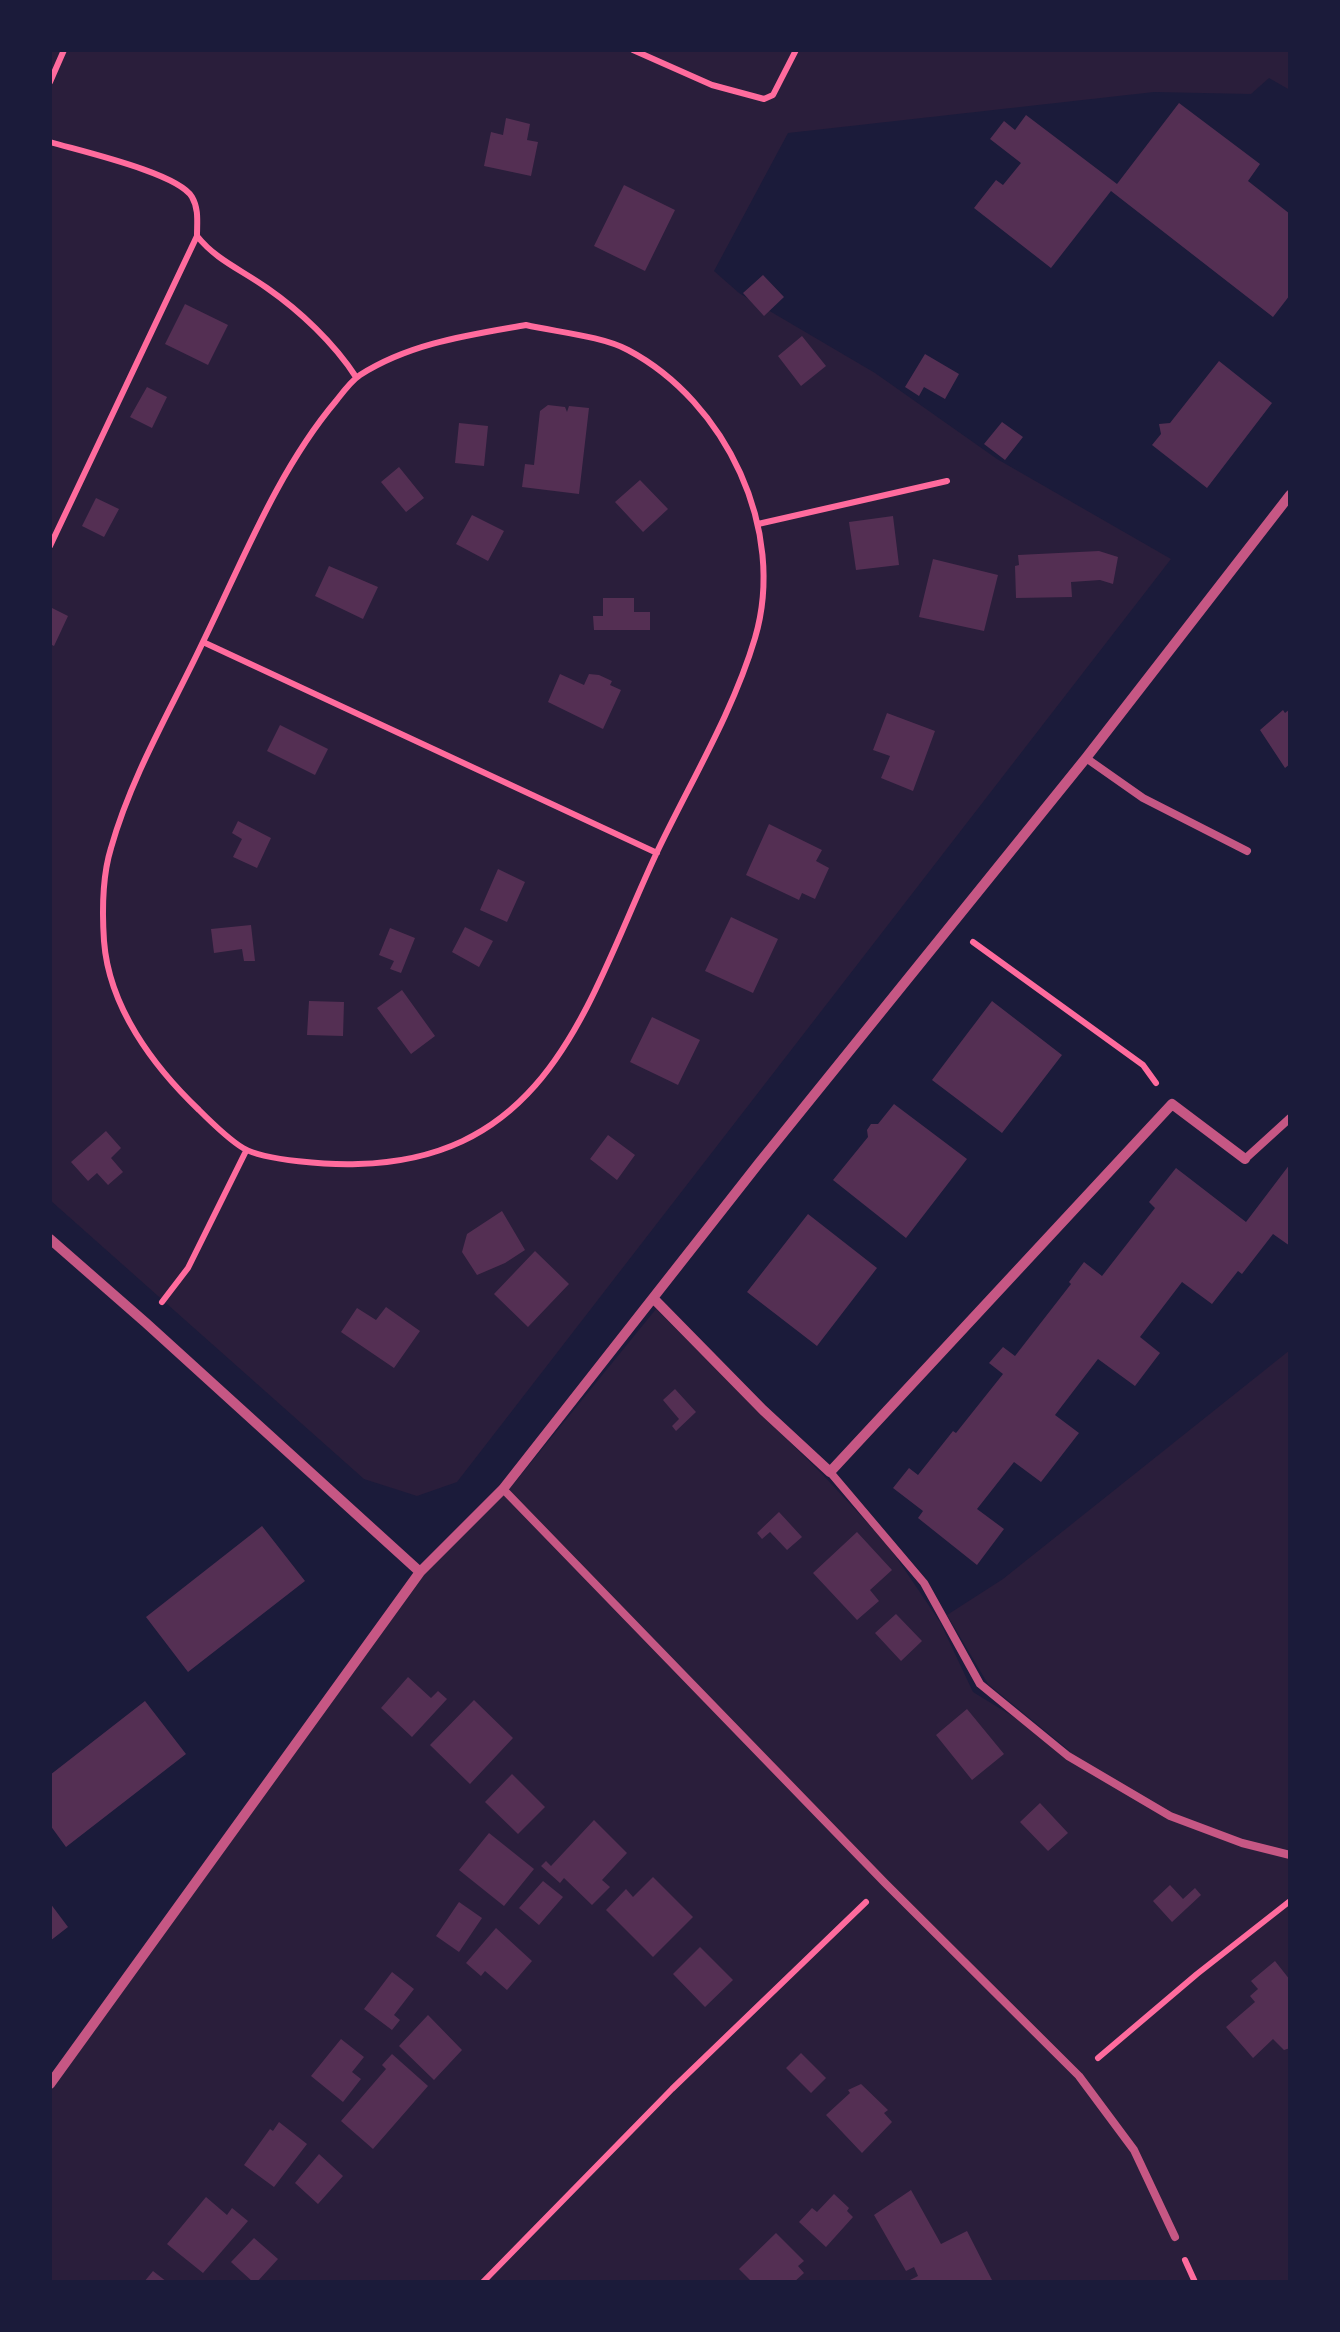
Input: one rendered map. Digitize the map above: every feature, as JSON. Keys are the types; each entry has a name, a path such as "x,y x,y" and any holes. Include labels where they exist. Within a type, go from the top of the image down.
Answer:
{"street":[{"path":"50,2084 420,1572 503,1490 1086,758 1290,495"},
{"path":"653,1298 830,1472 1172,1104 1245,1159"},
{"path":"50,1240 420,1572"}],"lane":[{"path":"1086,758 1143,798 1248,851"},
{"path":"1245,1159 1290,1118"},
{"path":"830,1472 924,1582 980,1684 1068,1756 1170,1816 1242,1843 1290,1855"},
{"path":"503,1490 885,1883 1079,2076 1134,2150 1174,2236"}],"path":[{"path":"50,82 64,50"},
{"path":"634,50 712,85 764,99 773,95 796,50"},
{"path":"50,142 173,180 190,194 198,213 197,236 50,546"},
{"path":"197,236 210,253 268,289 326,339 356,377"},
{"path":"526,324 625,348 681,388 721,438 752,498 764,557 758,631 740,683 657,853 579,1028 523,1100 488,1127 448,1148 392,1163 333,1165 246,1151 153,1064 122,1005 104,949 103,904 109,853 131,791 281,483 318,422 356,377 436,341 526,324"},
{"path":"758,524 947,481"},
{"path":"203,642 657,853"},
{"path":"952,926 1143,1065 1172,1104"},
{"path":"146,1323 188,1268 246,1151"},
{"path":"484,2282 672,2090 885,1883"},
{"path":"1079,2076 1196,1974 1290,1902"}],"shaded area":[{"path":"50,50 1290,50 1290,90 1269,78 1251,94 1154,92 788,133 714,271 739,293 875,373 997,459 1171,559 457,1482 417,1496 364,1479 50,1200"},
{"path":"656,1309 888,1545 940,1622 973,1692 1071,1752 988,1684 947,1615 1003,1579 1290,1350 1290,2282 50,2282 50,2087 417,1576 507,1492"}],"building":[{"path":"1179,103 1260,164 1248,181 1290,214 1290,295 1273,317 1111,191 1051,268 974,208 996,180 1003,185 1021,163 990,139 1004,121 1015,130 1026,115 1117,184"},
{"path":"506,118 530,124 527,140 538,142 531,176 484,166 491,132 503,135"},
{"path":"624,185 675,210 645,271 594,246"},
{"path":"763,275 784,297 764,316 743,293"},
{"path":"185,304 228,325 208,365 165,344"},
{"path":"802,336 826,366 801,386 778,356"},
{"path":"925,354 959,374 945,399 924,387 919,396 905,387"},
{"path":"1219,361 1272,403 1207,488 1152,445 1161,434 1159,424 1170,423"},
{"path":"147,387 167,397 152,428 130,417"},
{"path":"548,405 565,407 567,412 569,406 589,408 579,494 522,487 525,464 534,465 540,411"},
{"path":"1002,422 1023,437 1005,460 984,444"},
{"path":"459,423 488,426 484,466 455,463"},
{"path":"399,467 424,498 406,512 381,482"},
{"path":"640,480 668,509 643,532 615,502"},
{"path":"96,498 119,509 104,537 82,526"},
{"path":"472,515 504,531 488,561 456,544"},
{"path":"893,516 899,565 856,570 849,522"},
{"path":"1099,551 1118,557 1113,584 1100,580 1071,582 1072,597 1016,598 1018,555"},
{"path":"933,559 998,575 984,631 919,617"},
{"path":"329,566 378,587 363,619 315,596"},
{"path":"603,598 634,598 634,612 650,612 650,630 594,630 593,616 603,616"},
{"path":"50,607 68,616 54,646 50,644"},
{"path":"560,674 584,685 589,674 599,675 621,690 603,729 548,702"},
{"path":"1290,709 1290,764 1285,768 1260,730 1283,710 1285,713"},
{"path":"887,713 935,731 913,791 881,778 890,756 873,750"},
{"path":"280,725 328,749 315,775 267,751"},
{"path":"238,821 271,838 257,868 233,857 242,839 232,833"},
{"path":"769,824 822,850 816,861 829,868 815,899 802,893 799,900 746,875"},
{"path":"498,869 525,882 507,922 480,910"},
{"path":"731,917 778,939 753,993 705,971"},
{"path":"251,925 255,961 244,961 242,949 214,953 211,929"},
{"path":"465,927 493,941 479,967 452,952"},
{"path":"390,928 415,938 401,973 390,969 394,961 379,955"},
{"path":"402,990 435,1036 411,1054 377,1008"},
{"path":"309,1001 344,1002 343,1036 307,1035"},
{"path":"992,1001 1062,1055 1002,1133 932,1080"},
{"path":"652,1017 700,1040 678,1085 630,1062"},
{"path":"894,1104 967,1159 906,1238 833,1180 868,1137 871,1124 878,1124"},
{"path":"106,1131 121,1148 111,1158 123,1172 108,1185 97,1173 88,1181 71,1162"},
{"path":"608,1135 635,1155 617,1180 590,1159"},
{"path":"1290,1164 1290,1246 1273,1234 1212,1304 1182,1282 1140,1337 1160,1353 1135,1386 1098,1359 1055,1415 1079,1433 1041,1482 1014,1462 977,1509 1004,1529 977,1565 918,1518 923,1511 893,1488 909,1468 918,1475 953,1431 956,1433 1003,1374 989,1363 1003,1347 1015,1356 1084,1262 1102,1276 1155,1208 1149,1202 1176,1168 1246,1222"},
{"path":"502,1211 525,1250 477,1275 462,1252 467,1234"},
{"path":"808,1214 877,1268 817,1346 747,1292"},
{"path":"535,1251 569,1284 528,1327 494,1294"},
{"path":"386,1307 420,1331 394,1368 341,1332 357,1308 376,1320"},
{"path":"675,1389 696,1412 676,1431 672,1426 679,1419 663,1400"},
{"path":"779,1512 802,1537 787,1550 770,1532 762,1539 757,1533"},
{"path":"262,1526 305,1581 188,1672 146,1617"},
{"path":"857,1532 892,1570 870,1590 879,1601 857,1620 813,1573"},
{"path":"896,1614 922,1641 901,1661 875,1633"},
{"path":"408,1677 431,1698 438,1691 447,1699 412,1737 381,1708"},
{"path":"474,1700 513,1738 470,1784 430,1745"},
{"path":"145,1701 186,1754 66,1847 50,1825 50,1775"},
{"path":"967,1709 1004,1754 972,1780 936,1735"},
{"path":"512,1774 545,1807 518,1834 485,1802"},
{"path":"1040,1803 1068,1833 1048,1851 1020,1822"},
{"path":"594,1820 627,1853 602,1880 610,1887 592,1905 564,1878 560,1883 541,1866 546,1861 551,1866"},
{"path":"489,1833 534,1869 504,1906 459,1870"},
{"path":"653,1877 693,1917 653,1957 606,1910 626,1889 633,1897"},
{"path":"543,1881 563,1897 539,1925 519,1908"},
{"path":"1170,1885 1183,1899 1195,1888 1201,1895 1172,1922 1153,1901"},
{"path":"459,1902 482,1918 459,1952 436,1936"},
{"path":"50,1903 68,1927 50,1941"},
{"path":"496,1928 532,1961 507,1990 485,1971 481,1976 466,1963"},
{"path":"700,1947 733,1980 705,2007 673,1974"},
{"path":"1275,1961 1290,1980 1290,2048 1284,2050 1273,2039 1253,2058 1226,2027 1255,2002 1250,1996 1258,1989 1251,1981"},
{"path":"392,1972 414,1989 394,2015 400,2020 392,2030 364,2009"},
{"path":"428,2015 462,2050 434,2080 399,2046"},
{"path":"341,2039 364,2057 352,2072 361,2079 343,2102 311,2076"},
{"path":"801,2053 826,2078 811,2093 786,2068"},
{"path":"392,2054 428,2086 373,2149 341,2121 386,2069 382,2065"},
{"path":"861,2084 888,2110 884,2113 892,2122 862,2153 826,2115 850,2093 848,2090"},
{"path":"279,2122 307,2144 274,2187 244,2165"},
{"path":"319,2154 343,2176 318,2204 295,2183"},
{"path":"911,2190 941,2244 967,2231 993,2282 906,2282 918,2276 914,2267 906,2271 874,2215"},
{"path":"834,2194 853,2217 826,2247 799,2222 812,2208 817,2212"},
{"path":"206,2197 227,2215 232,2208 248,2221 203,2273 167,2244"},
{"path":"776,2233 804,2261 798,2266 804,2273 794,2282 752,2282 739,2269"},
{"path":"254,2238 278,2259 257,2282 231,2262"},
{"path":"153,2271 167,2282 144,2282"}]}
